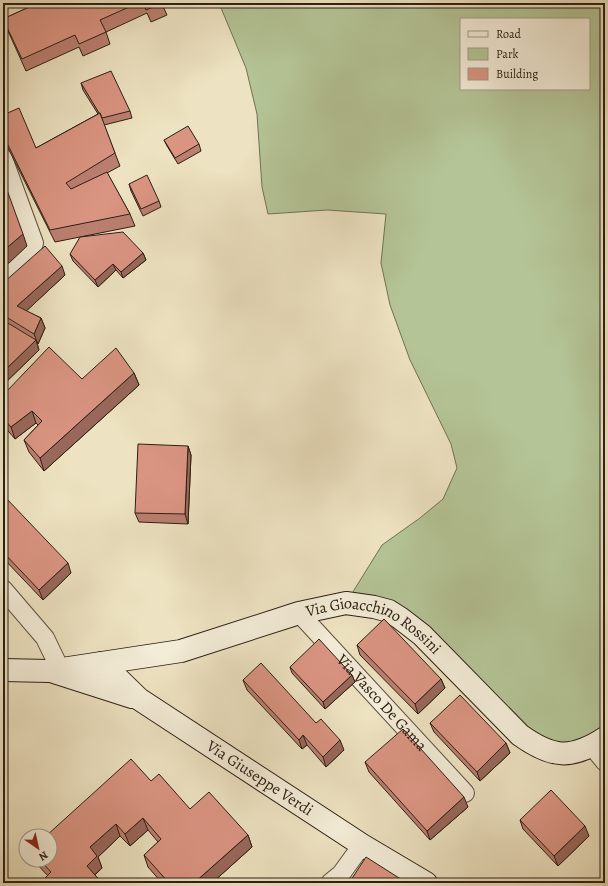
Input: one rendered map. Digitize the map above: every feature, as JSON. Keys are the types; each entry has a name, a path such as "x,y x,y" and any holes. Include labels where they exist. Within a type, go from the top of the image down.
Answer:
{"street":[{"path":"3,158 34,243 30,255 3,280"},
{"path":"3,589 45,638 55,670"},
{"name":"Via Gioacchino Rossini","path":"55,670 181,652 299,613 346,603 374,607 389,611 422,635 520,735 539,749 555,753 575,753 601,749"},
{"name":"Via Vasco De Gama","path":"299,613 465,792"},
{"name":"Via Giuseppe Verdi","path":"102,663 139,699 362,845 426,883"},
{"path":"3,670 55,670 139,699"},
{"path":"330,883 341,874 362,845"}],"green space":[{"path":"219,3 605,3 605,738 555,753 422,635 346,603 382,545 420,518 443,499 457,468 451,444 410,360 390,305 381,263 386,214 327,210 268,214 262,187 257,114 246,68"}],"building":[{"path":"38,3 138,3 100,20 106,32 79,44 75,35 22,59 3,19"},
{"path":"143,3 162,3 146,10"},
{"path":"111,71 130,111 102,118 81,83"},
{"path":"19,108 36,148 100,113 115,153 66,183 71,189 107,172 130,214 50,230 3,135 3,115"},
{"path":"188,126 199,144 175,158 164,140"},
{"path":"147,175 159,201 141,209 129,184"},
{"path":"3,179 23,234 3,251"},
{"path":"123,232 143,253 121,272 113,264 95,280 70,254 80,237"},
{"path":"45,246 62,266 17,306 41,318 34,334 3,315 3,283"},
{"path":"3,320 36,340 3,372"},
{"path":"49,347 82,379 116,348 134,373 40,458 24,440 42,421 32,411 11,427 3,418 3,390 6,392"},
{"path":"138,444 188,446 185,514 135,513"},
{"path":"5,497 68,563 39,590 3,552 3,499"},
{"path":"384,619 441,679 415,704 357,645"},
{"path":"319,639 352,675 323,702 290,667"},
{"path":"261,663 316,723 321,719 340,740 323,757 303,735 299,740 243,680"},
{"path":"460,695 506,743 477,772 430,723"},
{"path":"403,729 464,797 427,831 365,762"},
{"path":"131,759 151,781 159,774 190,809 209,792 248,835 194,883 169,883 144,855 161,839 143,818 125,834 116,824 90,847 97,856 87,866 102,883 45,883 43,880 51,872 47,868 58,868 58,828 55,828"},
{"path":"551,790 585,826 554,856 520,820"},
{"path":"366,857 407,883 349,883"}]}
